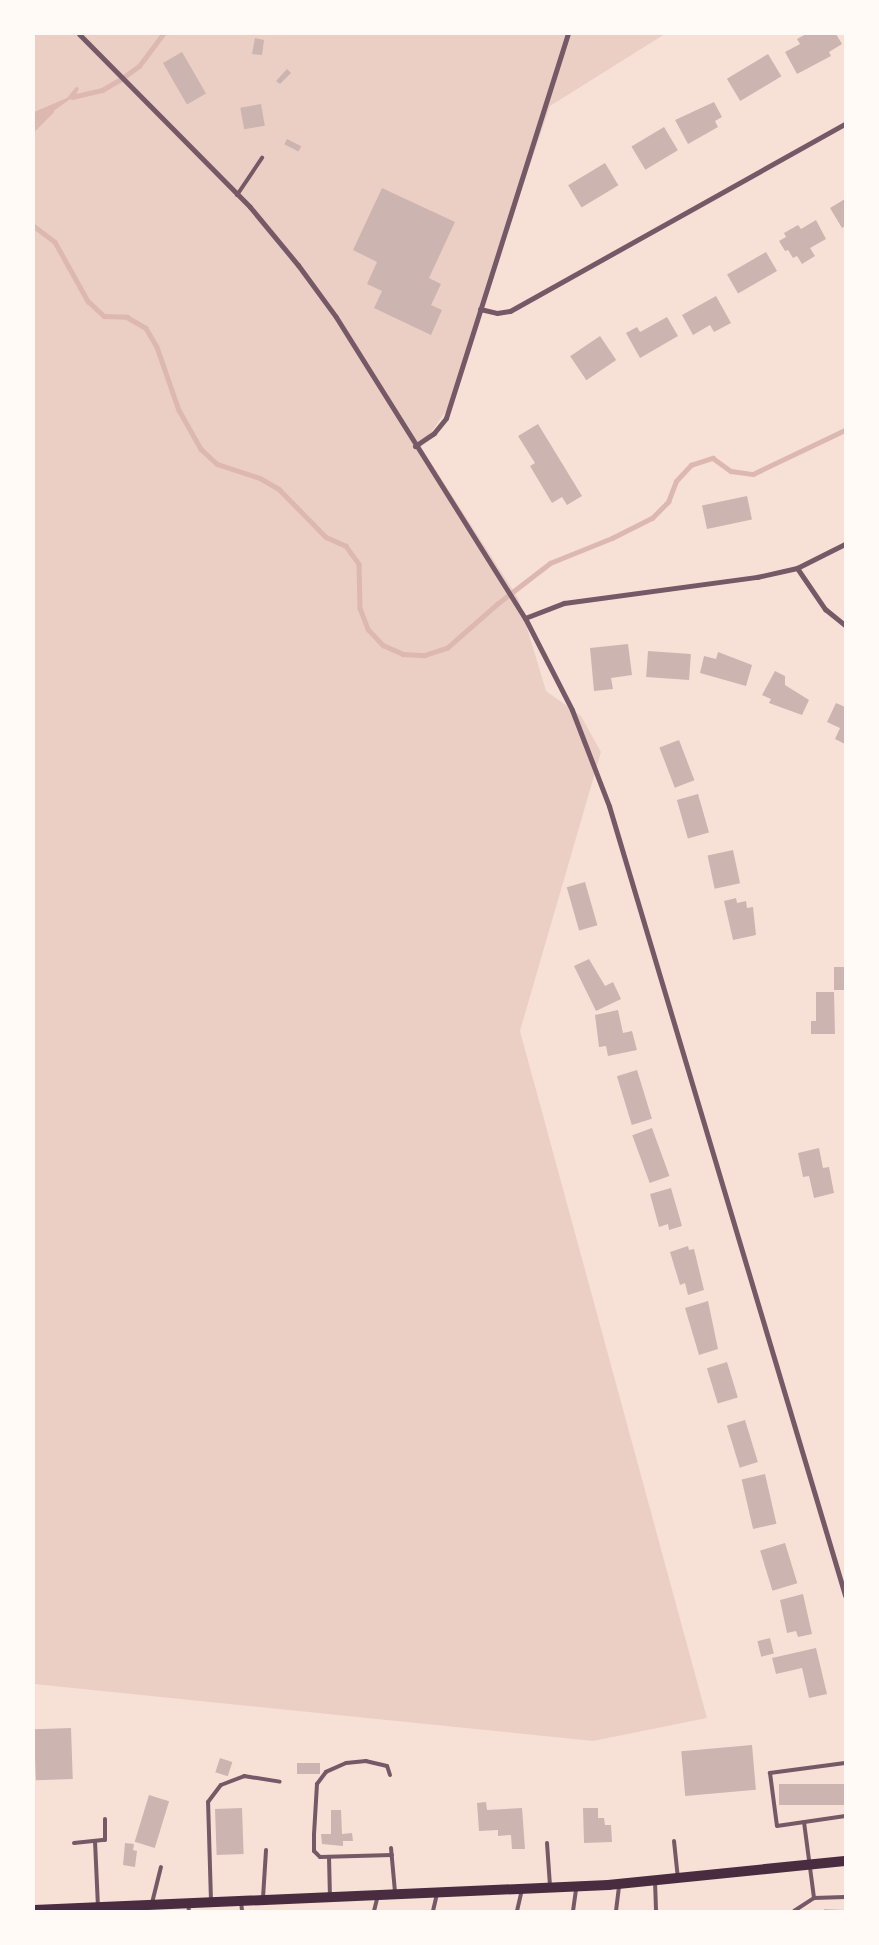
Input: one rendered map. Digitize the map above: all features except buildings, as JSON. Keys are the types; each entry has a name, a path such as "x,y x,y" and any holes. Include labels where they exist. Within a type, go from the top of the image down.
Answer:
{"main road":[{"path":"34,1910 98,1907 139,1908 152,1905 189,1907 211,1902 241,1906 263,1900 576,1887 678,1880 845,1861"}],"street":[{"path":"80,34 237,195 298,265 336,317 525,618 572,710 609,806 845,1595"},
{"path":"416,446 434,433 446,418 568,34"},
{"path":"480,309 497,313 510,311 845,124"},
{"path":"525,618 564,603 757,577 797,568 845,544"},
{"path":"797,568 809,590 825,609 845,625"}],"lane":[{"path":"237,195 262,158"},
{"path":"390,1775 387,1766 366,1761 346,1763 326,1772 317,1784 314,1851 320,1857 392,1855"},
{"path":"845,1763 770,1773 777,1826 845,1816"},
{"path":"211,1902 208,1802 220,1785 244,1776 280,1782"},
{"path":"74,1843 106,1840 105,1819"},
{"path":"804,1822 814,1898"},
{"path":"95,1841 98,1907"},
{"path":"674,1841 678,1880"},
{"path":"547,1844 550,1888"},
{"path":"391,1848 395,1895"},
{"path":"263,1900 266,1850"},
{"path":"328,1857 330,1897"},
{"path":"152,1905 161,1867"},
{"path":"655,1882 656,1911"},
{"path":"616,1911 620,1884"},
{"path":"573,1911 576,1887"},
{"path":"517,1911 522,1889"},
{"path":"433,1911 437,1893"},
{"path":"374,1911 378,1895"},
{"path":"794,1911 814,1898 845,1897"}],"shaded area":[{"path":"34,34 665,34 550,106 448,408 421,447 518,598 546,691 581,716 601,752 520,1031 707,1718 593,1741 34,1684"},
{"path":"76,87 79,88 76,95 34,125 34,112 67,98"}],"waterway":[{"path":"72,97 102,90 121,79 139,66 163,34"},
{"path":"34,128 51,111"},
{"path":"34,226 55,242 88,301 104,316 127,317 146,328 157,347 179,410 201,449 217,464 260,478 279,489 326,537 346,546 359,564 360,608 368,629 383,645 403,654 425,655 447,648 497,604 550,563 612,538 652,518 668,502 676,481 691,465 713,458 731,471 753,474 845,430"}]}
